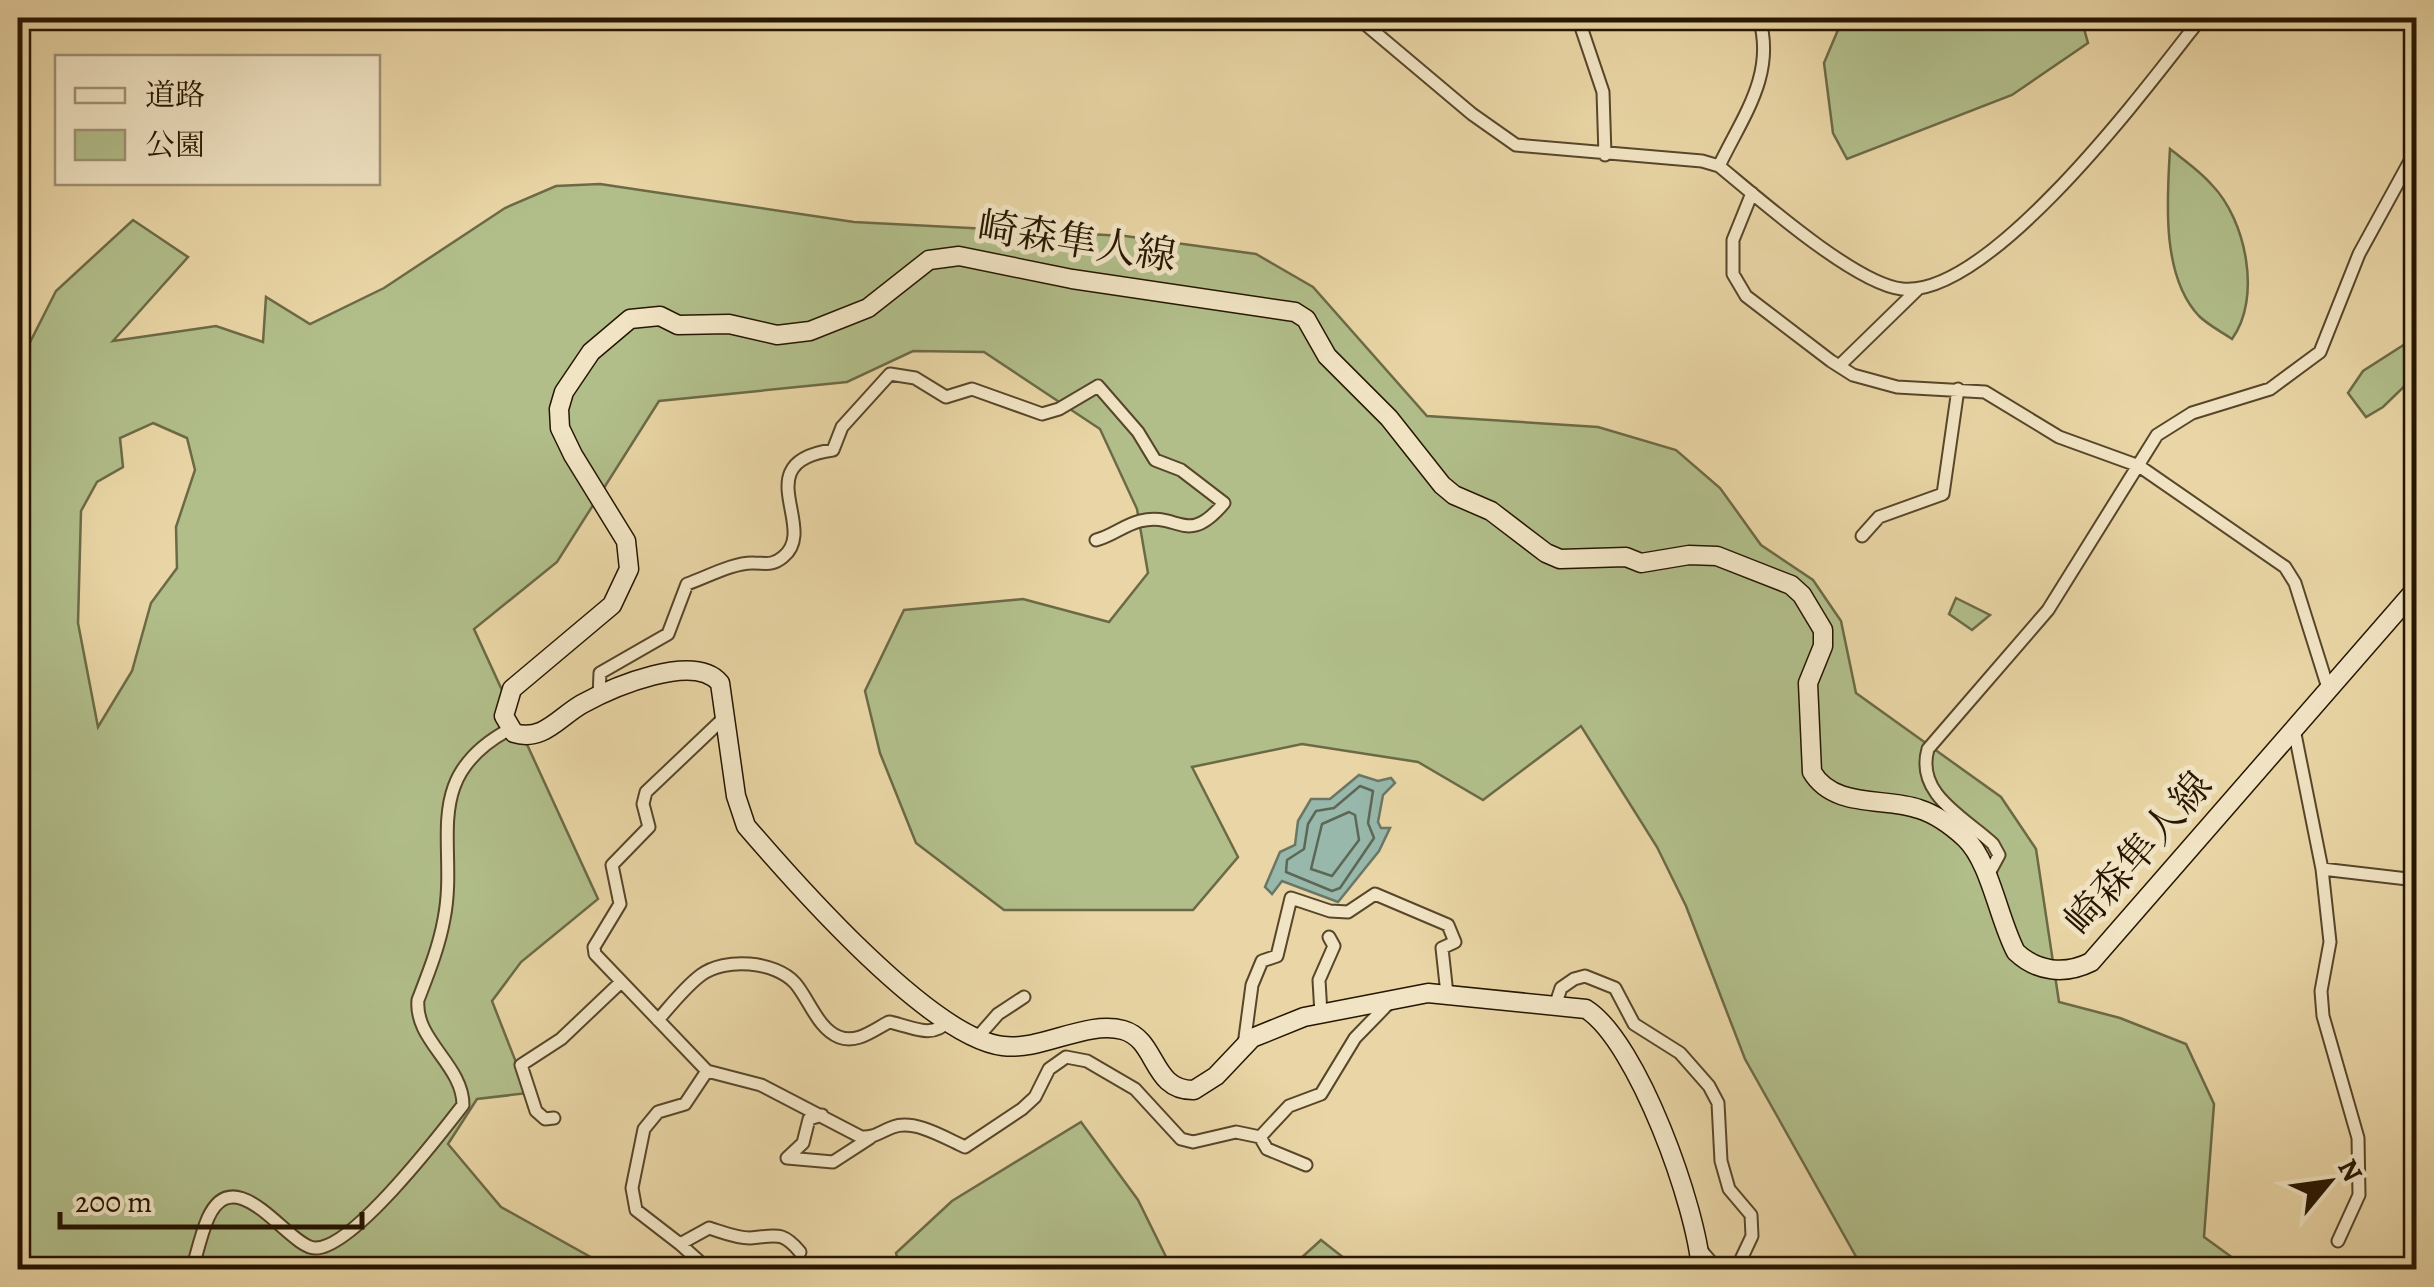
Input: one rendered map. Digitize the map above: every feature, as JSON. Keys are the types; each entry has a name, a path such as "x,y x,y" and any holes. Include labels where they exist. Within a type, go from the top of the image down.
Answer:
{"main road":[{"name":"崎森隼人線","path":"510,729 504,716 512,689 612,604 629,569 626,541 560,428 564,392 603,338 630,320 660,316 678,325 728,324 777,335 810,330 868,308 930,260 959,256 1072,279 1295,312 1306,319 1327,356 1389,418 1442,485 1490,511 1546,553 1560,559 1626,557 1641,562 1689,555 1717,556 1791,586 1812,605 1823,630 1823,646 1807,694 1812,772 1817,780 1858,801 1930,814 1972,846 2008,937 2026,961 2054,971 2085,966 2416,589"},
{"path":"510,729 520,735 542,733 599,696 696,668 720,684 736,796 746,826 895,981 976,1040 1021,1046 1104,1030 1125,1031 1142,1043 1162,1078 1186,1090 1208,1083 1244,1044 1284,1022 1321,1014 1447,994 1586,1009 1596,1015 1613,1040 1665,1133 1695,1219 1701,1270"}],"street":[{"path":"1358,18 1498,135 1516,144 1605,155 1702,160 1719,166 1855,270 1885,285 1918,289"},
{"path":"1370,28 1406,18"},
{"path":"1578,18 1603,92 1605,155"},
{"path":"1719,166 1765,64 1768,46 1759,18"},
{"path":"1839,366 1918,289 1949,277 2046,204 2201,18"},
{"path":"1986,878 1999,855 1993,844 1930,789 1924,771 1928,749 2048,610 2157,435 2174,422 2270,389 2320,352 2359,254 2416,150"},
{"path":"1752,193 1733,240 1733,274 1746,296 1854,375 1897,386 1986,392 2059,437 2138,466 2285,567 2295,583 2329,692"},
{"path":"599,696 600,673 668,634 688,584 750,562 768,565 783,558 792,548 795,529 785,494 796,466 814,452 833,450 842,427 890,374 916,378 946,397 972,389 1042,414 1060,409 1098,386 1138,432 1155,460 1182,470 1224,503 1201,526 1181,529 1144,520 1096,540"},
{"path":"1862,536 1879,517 1943,494 1958,389"},
{"path":"726,716 646,792 643,804 649,826 612,865 620,904 594,946 621,982 707,1071 761,1085 870,1138"},
{"path":"192,1270 208,1218 215,1208 233,1200 244,1198 258,1204 303,1245 314,1248 338,1241 420,1160 462,1105 454,1075 417,1014 418,1000 445,918 444,827 451,796 486,741 510,729"},
{"path":"2294,729 2322,869 2330,942 2321,992 2324,1016 2358,1138 2358,1195 2338,1242"},
{"path":"2322,869 2416,880"},
{"path":"1244,1044 1252,985 1262,961 1277,956 1292,898 1348,912 1375,894 1448,926 1456,942 1442,948 1447,994"},
{"path":"1321,1014 1318,986 1334,946 1329,938"},
{"path":"658,1020 703,974 752,965 780,971 794,982 824,1024 840,1037 856,1039 889,1022 928,1032 940,1030 949,1021"},
{"path":"1555,1006 1562,988 1574,978 1602,980 1614,988 1634,1024 1680,1053 1708,1086 1718,1103 1721,1161 1729,1190 1751,1215 1752,1236 1736,1270"},
{"path":"554,1118 536,1111 521,1065 561,1038 621,982"},
{"path":"976,1040 998,1014 1024,998"},
{"path":"1260,1137 1288,1106 1322,1094 1355,1038 1390,1002"},
{"path":"823,1115 809,1118 803,1143 786,1158 833,1162 897,1124 925,1130 966,1147 1035,1097 1049,1068 1066,1058 1079,1057 1135,1089 1180,1138 1193,1142 1236,1132 1260,1137 1268,1149 1306,1165"},
{"path":"707,1071 685,1104 650,1118 632,1188 636,1210 709,1270"},
{"path":"680,1244 709,1228 752,1238 774,1232 785,1235 800,1252"},
{"path":"1700,1248 1718,1270"}],"green space":[{"path":"1843,18 2081,18 2088,43 2012,95 1847,159 1833,133 1824,63"},
{"path":"2170,149 2197,170 2224,200 2241,238 2248,281 2241,322 2232,339 2199,316 2178,280 2169,236"},
{"path":"600,184 854,222 1125,236 1256,254 1313,287 1427,416 1598,427 1676,450 1720,488 1761,545 1813,580 1841,621 1856,693 2001,797 2036,849 2059,1002 2120,1018 2186,1044 2214,1104 2204,1237 2248,1269 1863,1269 1745,1059 1686,906 1657,847 1581,726 1483,800 1418,762 1302,744 1192,767 1238,857 1193,910 1004,910 916,843 880,753 865,691 904,610 1023,599 1109,622 1148,573 1137,509 1100,429 984,352 913,351 847,382 659,401 557,562 474,629 598,899 521,962 492,1001 528,1093 477,1099 448,1144 501,1207 612,1269 18,1269 18,366 56,291 133,220 188,257 113,341 216,326 263,342 266,297 310,324 384,288 505,208 556,186","holes":["153,423 187,438 195,470 176,527 177,568 151,603 132,671 98,727 78,623 81,511 97,482 123,467 120,438"]},
{"path":"2416,337 2416,375 2383,407 2366,417 2348,393 2363,371"},
{"path":"1956,598 1990,615 1972,630 1949,614"},
{"path":"1081,1122 1138,1200 1172,1269 900,1269 896,1253 952,1201"},
{"path":"1321,1240 1358,1269 1289,1269"}],"water":[{"path":"1359,775 1378,781 1391,778 1395,783 1383,795 1378,822 1381,828 1390,828 1379,851 1338,902 1282,881 1272,894 1265,887 1280,852 1295,845 1298,821 1311,799 1330,799"}]}
